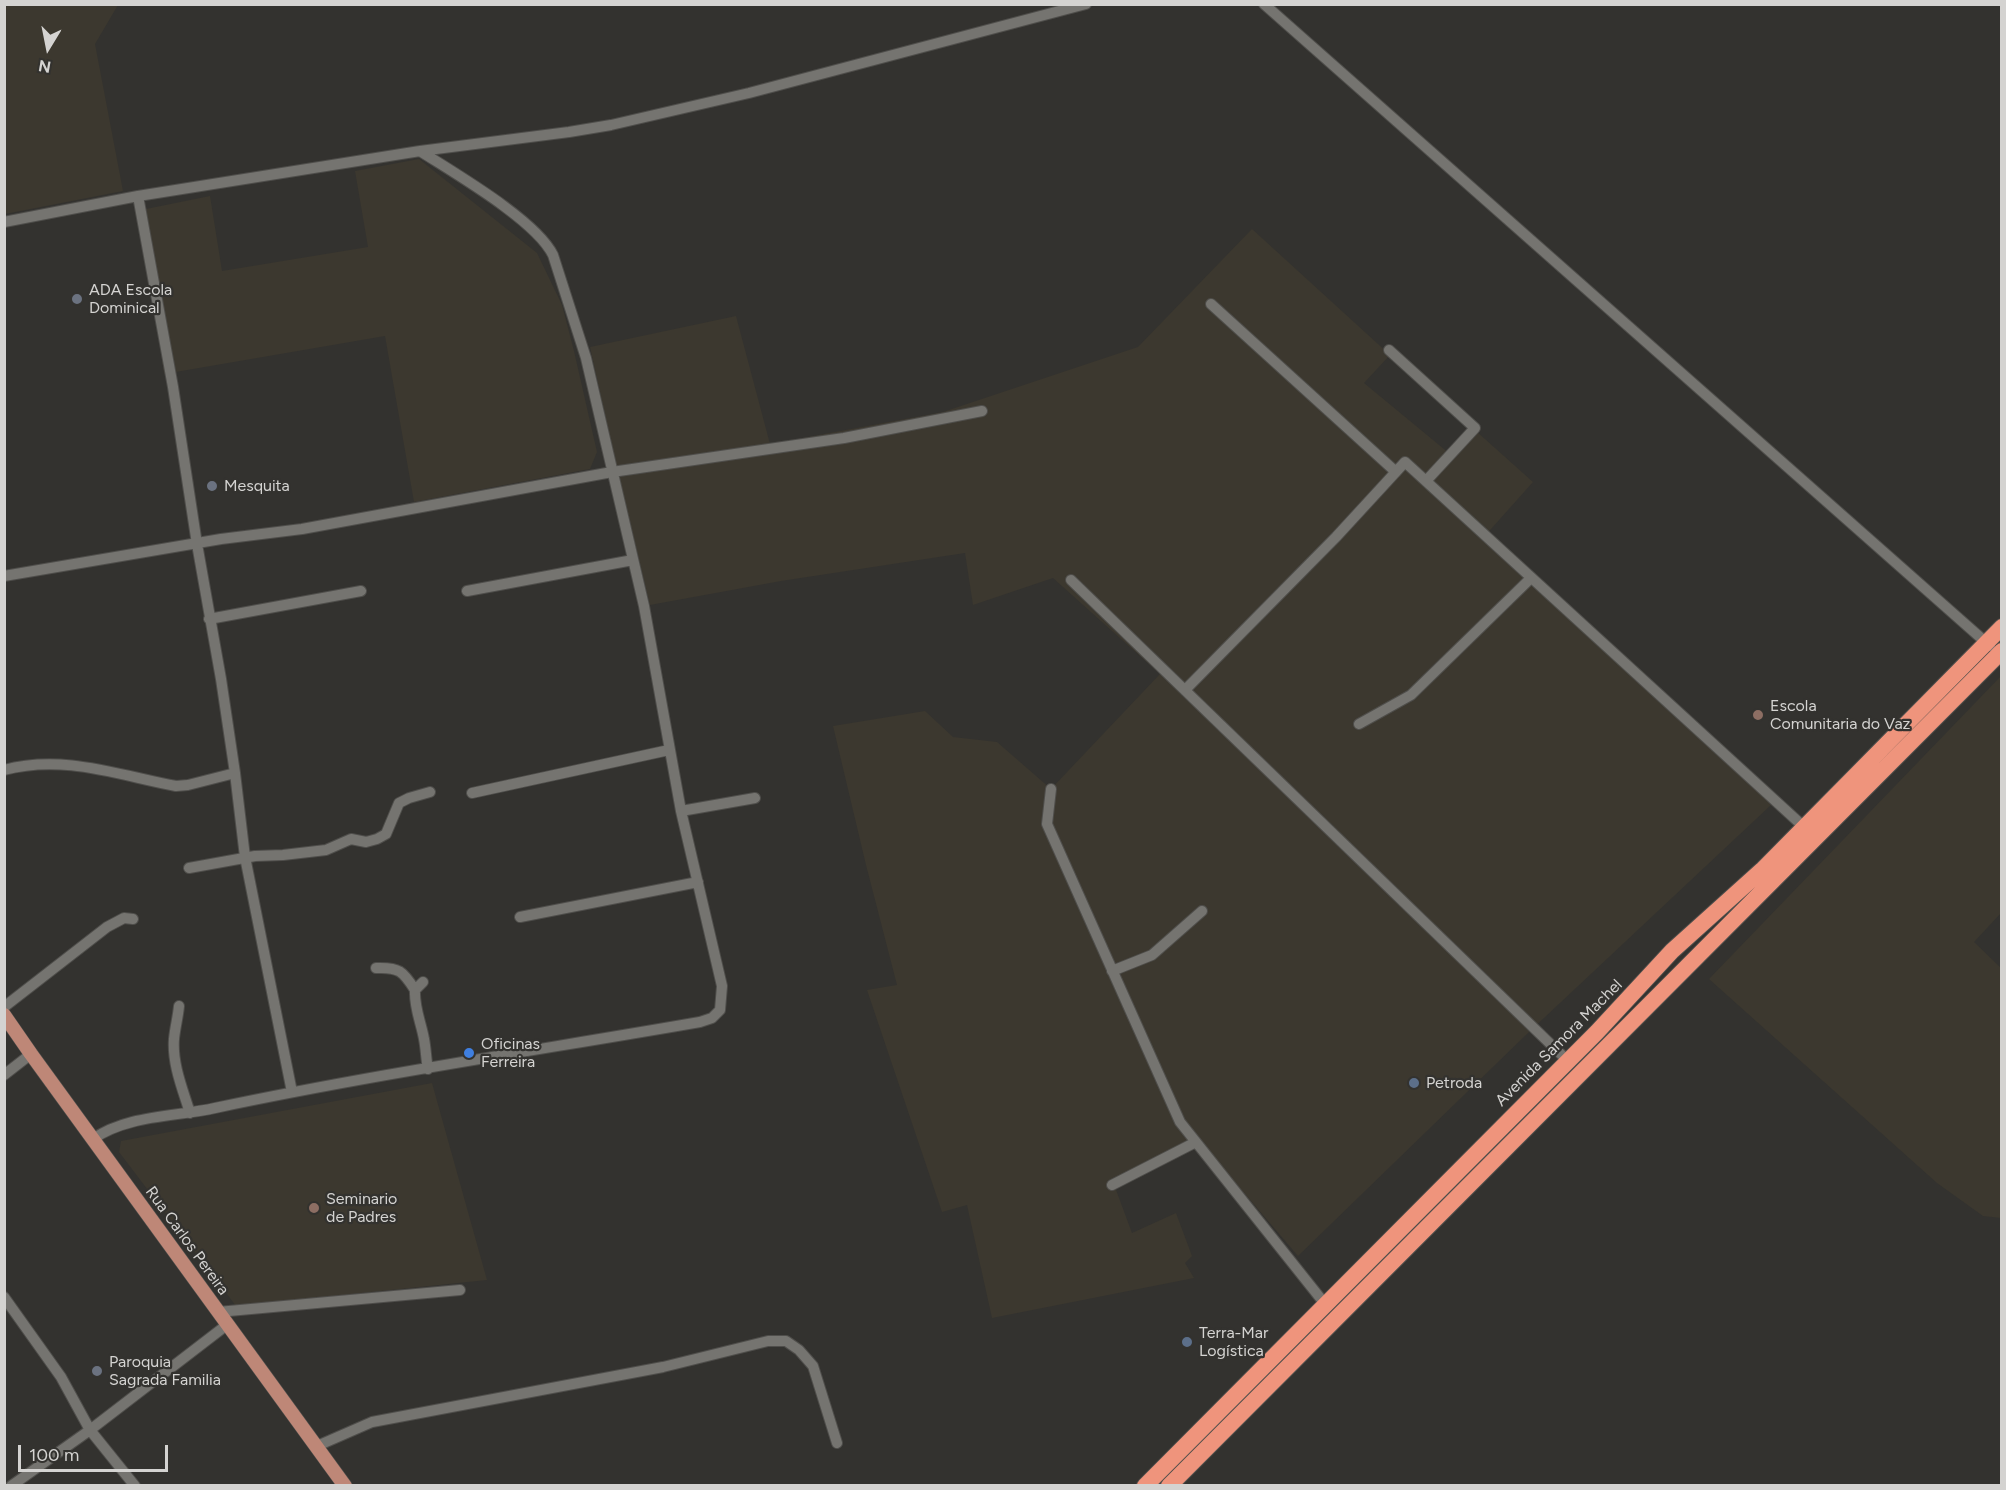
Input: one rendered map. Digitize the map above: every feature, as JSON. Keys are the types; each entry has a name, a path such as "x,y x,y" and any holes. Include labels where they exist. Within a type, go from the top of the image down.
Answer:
{"highway":[{"name":"Avenida Samora Machel","path":"1169,1485 1997,651 2001,627"},
{"name":"Avenida Samora Machel","path":"1144,1485 1568,1061 1672,951 1997,651"}],"main road":[{"name":"Rua Carlos Pereira","path":"4,1015 345,1485"}],"street":[{"path":"4,222 138,196 420,151 569,132 655,116 1086,4"},
{"path":"1264,4 1997,651"},
{"path":"93,1139 106,1130 122,1124 292,1092 700,1022 712,1018 720,1010 722,986 681,811 644,606 586,358 569,301 550,249 529,226 486,194 420,151"},
{"path":"138,196 173,387 196,544 221,679 235,773 244,857 292,1092"},
{"path":"1211,304 1396,472"},
{"path":"1389,350 1475,428 1425,481"},
{"path":"4,576 302,529 612,472 844,438 982,411"},
{"path":"1185,690 1336,537 1405,462 1804,827"},
{"path":"467,591 633,560"},
{"path":"1359,724 1411,695 1531,578"},
{"path":"1071,580 1568,1061"},
{"path":"209,619 361,591"},
{"path":"472,793 669,750"},
{"path":"4,770 40,763 77,765 176,786 235,773"},
{"path":"1051,789 1047,824 1180,1122 1194,1143 1325,1304"},
{"path":"189,868 244,857 326,850 351,839 366,842 377,839 386,834 399,803 430,792"},
{"path":"681,811 755,798"},
{"path":"520,917 698,882"},
{"path":"1112,971 1152,955 1202,911"},
{"path":"4,1007 107,927 124,918 133,920"},
{"path":"376,968 392,967 419,986 416,1014 424,1038 428,1069"},
{"path":"179,1006 174,1038 175,1053 178,1074 190,1113"},
{"path":"4,1075 31,1054"},
{"path":"1112,1185 1194,1143"},
{"path":"218,1312 460,1290"},
{"path":"4,1297 61,1377 90,1430 135,1485"},
{"path":"11,1485 90,1430 228,1324"},
{"path":"318,1446 372,1422 663,1367 768,1341 786,1341 800,1350 813,1366 837,1443"}],"shaded area":[{"path":"5,4 118,5 95,44 123,191 5,214"},
{"path":"419,159 537,253 562,305 574,351 597,452 590,469 414,502 385,336 164,374 141,210 210,196 222,271 368,247 355,171"},
{"path":"1252,229 1390,355 1364,383 1450,454 1476,431 1533,482 1483,538 1665,702 1771,805 1528,1033 1298,1256 1198,1139 1112,1179 1132,1233 1176,1213 1192,1256 1185,1263 1194,1278 992,1318 967,1205 942,1212 867,990 897,985 833,726 925,711 953,737 997,742 1051,789 1160,674 1053,578 973,605 965,553 781,581 650,605 590,347 736,316 770,444 943,412 1138,347"},
{"path":"2001,676 2001,913 1974,942 2001,968 2001,1218 1983,1216 1937,1183 1709,979"},
{"name":"Seminario de Padres","path":"432,1083 487,1280 236,1306 119,1152 121,1141"}],"place":[{"name":"ADA Escola Dominical","path":"77,299"},
{"name":"Mesquita","path":"212,486"},
{"name":"Escola Comunitaria do Vaz","path":"1758,715"},
{"name":"Oficinas Ferreira","path":"469,1053"},
{"name":"Petroda","path":"1414,1083"},
{"name":"Seminario de Padres","path":"314,1208"},
{"name":"Terra-Mar Logística","path":"1187,1342"},
{"name":"Paroquia Sagrada Familia","path":"97,1371"}]}
